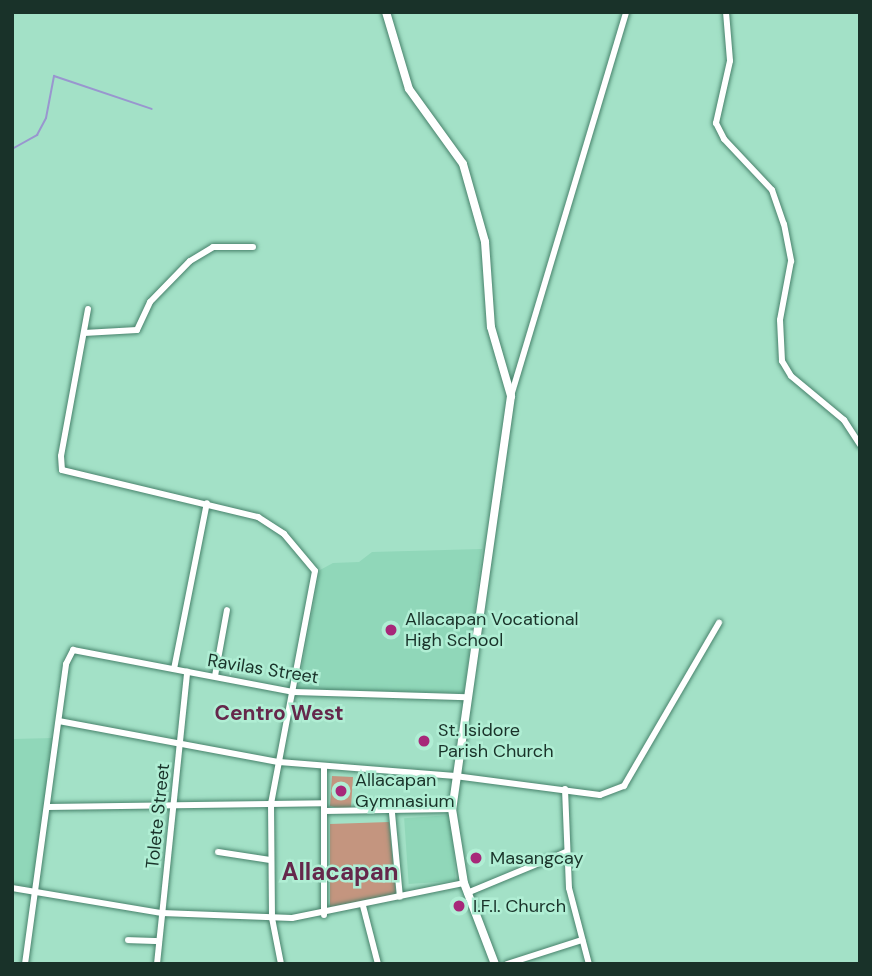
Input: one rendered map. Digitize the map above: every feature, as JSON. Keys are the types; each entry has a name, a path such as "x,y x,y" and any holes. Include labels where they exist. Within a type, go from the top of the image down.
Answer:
{"main road":[{"path":"386,12 403,77 415,101 455,147 463,164 485,242 492,327 511,396 452,809 464,883 494,963"}],"street":[{"path":"511,396 626,12"},
{"path":"726,12 730,61 716,123 724,139 772,190 784,224 791,261 780,320 782,360 791,376 844,421 860,445"},
{"path":"84,333 137,330 150,302 190,261 213,247 253,247"},
{"path":"89,309 62,470 207,503 269,523 315,571 271,803 272,918 281,964"},
{"path":"174,669 207,503"},
{"path":"215,676 228,610"},
{"path":"25,964 58,722 279,762 455,776 600,795 624,786 719,623"},
{"name":"Ravilas Street","path":"58,722 66,664 70,652 76,650 294,692 467,697"},
{"name":"Tolete Street","path":"157,964 187,672"},
{"path":"324,766 324,915"},
{"path":"565,789 566,852 589,964"},
{"path":"47,807 271,803 392,813 452,809"},
{"path":"392,813 400,897"},
{"path":"218,852 270,859"},
{"path":"467,892 566,852"},
{"path":"12,888 162,913 272,918 324,915 464,883"},
{"path":"363,906 378,964"},
{"path":"128,940 159,942"},
{"path":"507,964 582,940"}],"shaded area":[{"name":"Allacapan Vocational High School","path":"482,549 464,693 298,689 320,570 333,563 359,562 372,552"},
{"path":"53,738 34,887 12,884 12,739"},
{"name":"Allacapan Gymnasium","path":"332,776 353,777 351,807 346,810 330,806"},
{"path":"451,815 456,881 409,884 404,818"},
{"path":"389,822 396,894 330,907 330,824"}],"waterway":[{"path":"12,149 37,135 46,118 54,76 152,109"}],"place":[{"name":"Allacapan Vocational High School","path":"391,630"},
{"name":"St. Isidore Parish Church","path":"424,741"},
{"name":"Allacapan Gymnasium","path":"341,791"},
{"name":"Masangcay","path":"476,858"},
{"name":"I.F.I. Church","path":"459,906"}],"district":[{"name":"Centro West","path":"279,713"},
{"name":"Allacapan","path":"340,872"}]}
